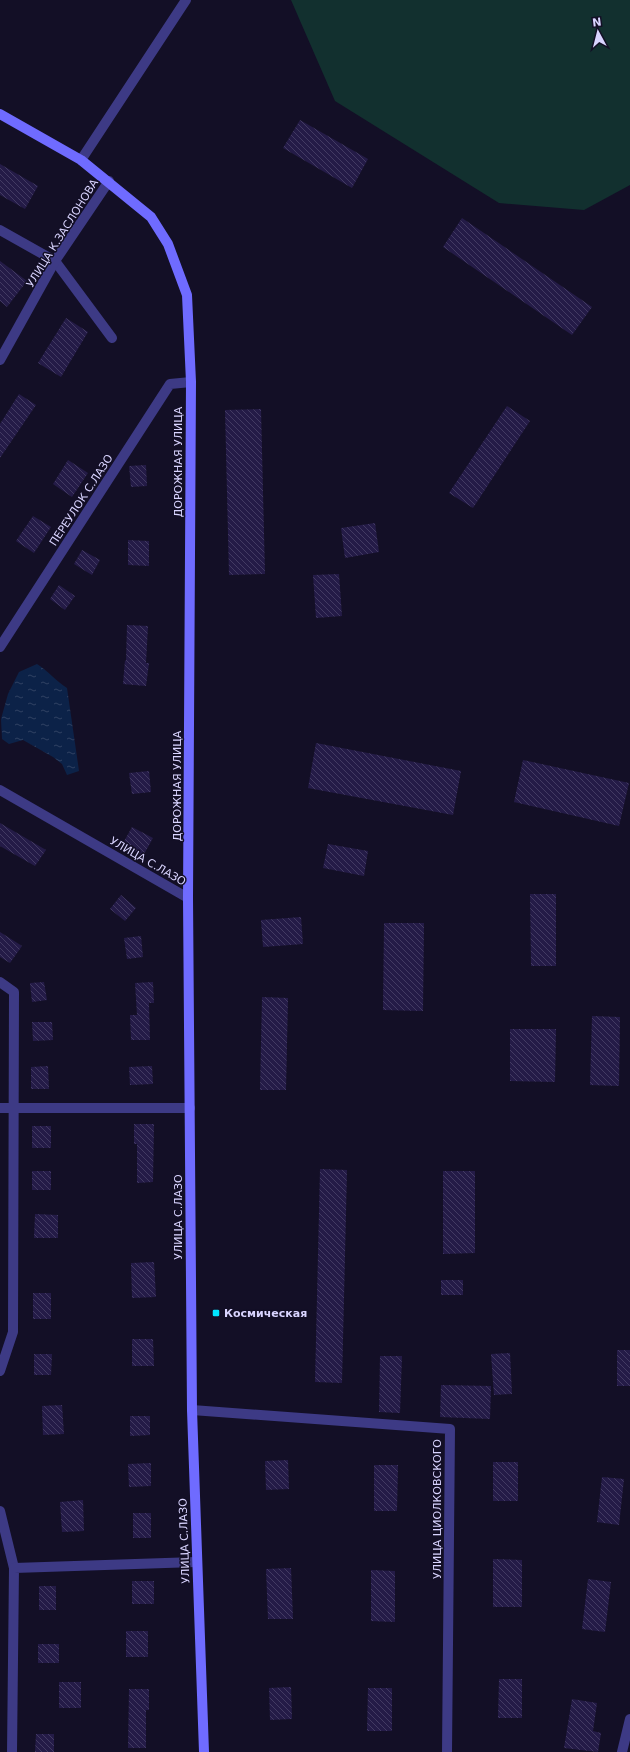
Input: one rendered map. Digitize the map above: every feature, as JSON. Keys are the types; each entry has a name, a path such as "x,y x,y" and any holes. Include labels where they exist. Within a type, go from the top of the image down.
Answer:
{"street":[{"path":"81,160 186,0"},
{"name":"ДОРОЖНАЯ УЛИЦА","path":"0,114 81,160 109,181 151,217 168,244 187,295 191,382 188,898"},
{"name":"УЛИЦА К.ЗАСЛОНОВА","path":"0,360 55,261 109,181"},
{"path":"0,230 55,261 112,338"},
{"name":"ПЕРЕУЛОК С.ЛАЗО","path":"0,647 170,384 191,382"},
{"name":"УЛИЦА С.ЛАЗО","path":"0,790 188,898 192,1410 196,1562 204,1752"},
{"path":"0,982 14,992 13,1332 0,1371"},
{"path":"0,1108 190,1108"},
{"name":"УЛИЦА ЦИОЛКОВСКОГО","path":"192,1410 450,1430 447,1752"},
{"path":"0,1511 14,1568 12,1752"},
{"path":"14,1568 196,1562"},
{"path":"622,1752 630,1719"}],"green space":[{"path":"291,0 630,0 630,185 584,210 499,203 335,101"}],"water":[{"path":"37,664 67,688 79,771 67,775 62,764 53,757 23,740 9,744 2,739 1,719 8,694 19,672"}],"building":[{"path":"300,120 368,159 352,188 283,148"},
{"path":"0,164 38,186 25,209 0,195"},
{"path":"462,218 592,307 572,335 443,247"},
{"path":"0,261 27,281 7,307 0,301"},
{"path":"66,318 88,332 61,377 38,363"},
{"path":"19,394 36,405 0,458 0,424"},
{"path":"507,406 530,421 473,508 449,493"},
{"path":"261,409 265,574 229,575 225,410"},
{"path":"68,460 88,473 72,497 53,484"},
{"path":"146,465 147,486 131,487 129,466"},
{"path":"33,516 51,527 34,553 16,541"},
{"path":"375,523 379,552 345,558 341,528"},
{"path":"128,540 149,541 149,566 128,565"},
{"path":"82,550 100,560 92,575 74,564"},
{"path":"339,574 342,616 316,618 313,575"},
{"path":"59,585 75,596 65,610 50,599"},
{"path":"127,625 148,626 146,663 149,663 146,686 123,684 125,660 126,661"},
{"path":"316,743 461,771 453,815 308,788"},
{"path":"523,760 629,783 619,826 514,802"},
{"path":"149,771 151,792 132,794 129,773"},
{"path":"0,823 46,850 35,866 0,846"},
{"path":"132,827 153,838 143,856 122,845"},
{"path":"328,844 368,851 364,876 323,868"},
{"path":"530,894 556,894 556,966 531,966"},
{"path":"121,895 136,908 125,921 110,909"},
{"path":"301,917 303,944 263,947 261,920"},
{"path":"384,923 424,923 423,1011 383,1010"},
{"path":"0,932 22,946 10,963 0,957"},
{"path":"141,936 143,957 127,959 124,938"},
{"path":"44,982 47,1000 32,1002 30,983"},
{"path":"153,982 154,1003 149,1003 150,1040 131,1040 130,1015 137,1015 135,983"},
{"path":"262,997 288,998 286,1090 260,1090"},
{"path":"592,1016 620,1017 619,1086 590,1085"},
{"path":"32,1022 52,1022 53,1040 33,1041"},
{"path":"510,1029 556,1029 555,1082 510,1081"},
{"path":"48,1066 49,1089 31,1089 31,1067"},
{"path":"152,1066 153,1084 130,1085 129,1067"},
{"path":"134,1124 154,1124 153,1182 137,1183 137,1144 134,1144"},
{"path":"32,1126 51,1126 51,1148 32,1148"},
{"path":"320,1169 347,1170 342,1383 315,1382"},
{"path":"32,1171 51,1171 51,1190 32,1190"},
{"path":"443,1171 475,1171 475,1253 443,1254"},
{"path":"35,1214 58,1215 58,1238 34,1238"},
{"path":"154,1262 156,1297 132,1298 131,1263"},
{"path":"441,1280 463,1280 463,1295 441,1295"},
{"path":"33,1293 51,1293 51,1319 33,1319"},
{"path":"132,1339 153,1339 154,1366 132,1366"},
{"path":"617,1350 630,1350 630,1386 617,1386"},
{"path":"510,1353 512,1394 494,1395 491,1354"},
{"path":"34,1354 52,1354 51,1375 34,1375"},
{"path":"380,1356 402,1356 400,1413 379,1412"},
{"path":"441,1385 491,1386 490,1419 440,1417"},
{"path":"62,1405 64,1434 43,1435 42,1406"},
{"path":"130,1416 150,1416 150,1435 130,1436"},
{"path":"288,1460 289,1489 266,1490 265,1461"},
{"path":"493,1462 518,1462 518,1501 493,1501"},
{"path":"151,1463 151,1486 129,1487 128,1464"},
{"path":"374,1465 398,1465 397,1511 374,1511"},
{"path":"602,1477 624,1479 619,1525 597,1522"},
{"path":"83,1500 84,1531 62,1532 60,1502"},
{"path":"133,1513 151,1513 151,1538 133,1538"},
{"path":"493,1559 522,1560 522,1607 493,1607"},
{"path":"291,1568 293,1619 268,1619 266,1569"},
{"path":"371,1570 395,1571 395,1622 371,1621"},
{"path":"588,1579 611,1582 605,1632 582,1629"},
{"path":"132,1581 154,1581 154,1604 132,1604"},
{"path":"39,1586 56,1586 56,1610 39,1610"},
{"path":"126,1631 148,1631 148,1657 126,1657"},
{"path":"38,1644 59,1644 59,1663 38,1663"},
{"path":"499,1679 522,1679 522,1718 498,1718"},
{"path":"59,1682 81,1682 81,1708 59,1708"},
{"path":"291,1687 292,1719 270,1720 269,1688"},
{"path":"368,1688 392,1688 392,1731 367,1731"},
{"path":"129,1689 149,1689 149,1710 146,1710 146,1748 128,1748"},
{"path":"572,1699 597,1703 593,1731 601,1733 598,1752 564,1748"},
{"path":"36,1734 54,1734 54,1752 35,1752"}],"place":[{"name":"Космическая","path":"216,1313"}]}
